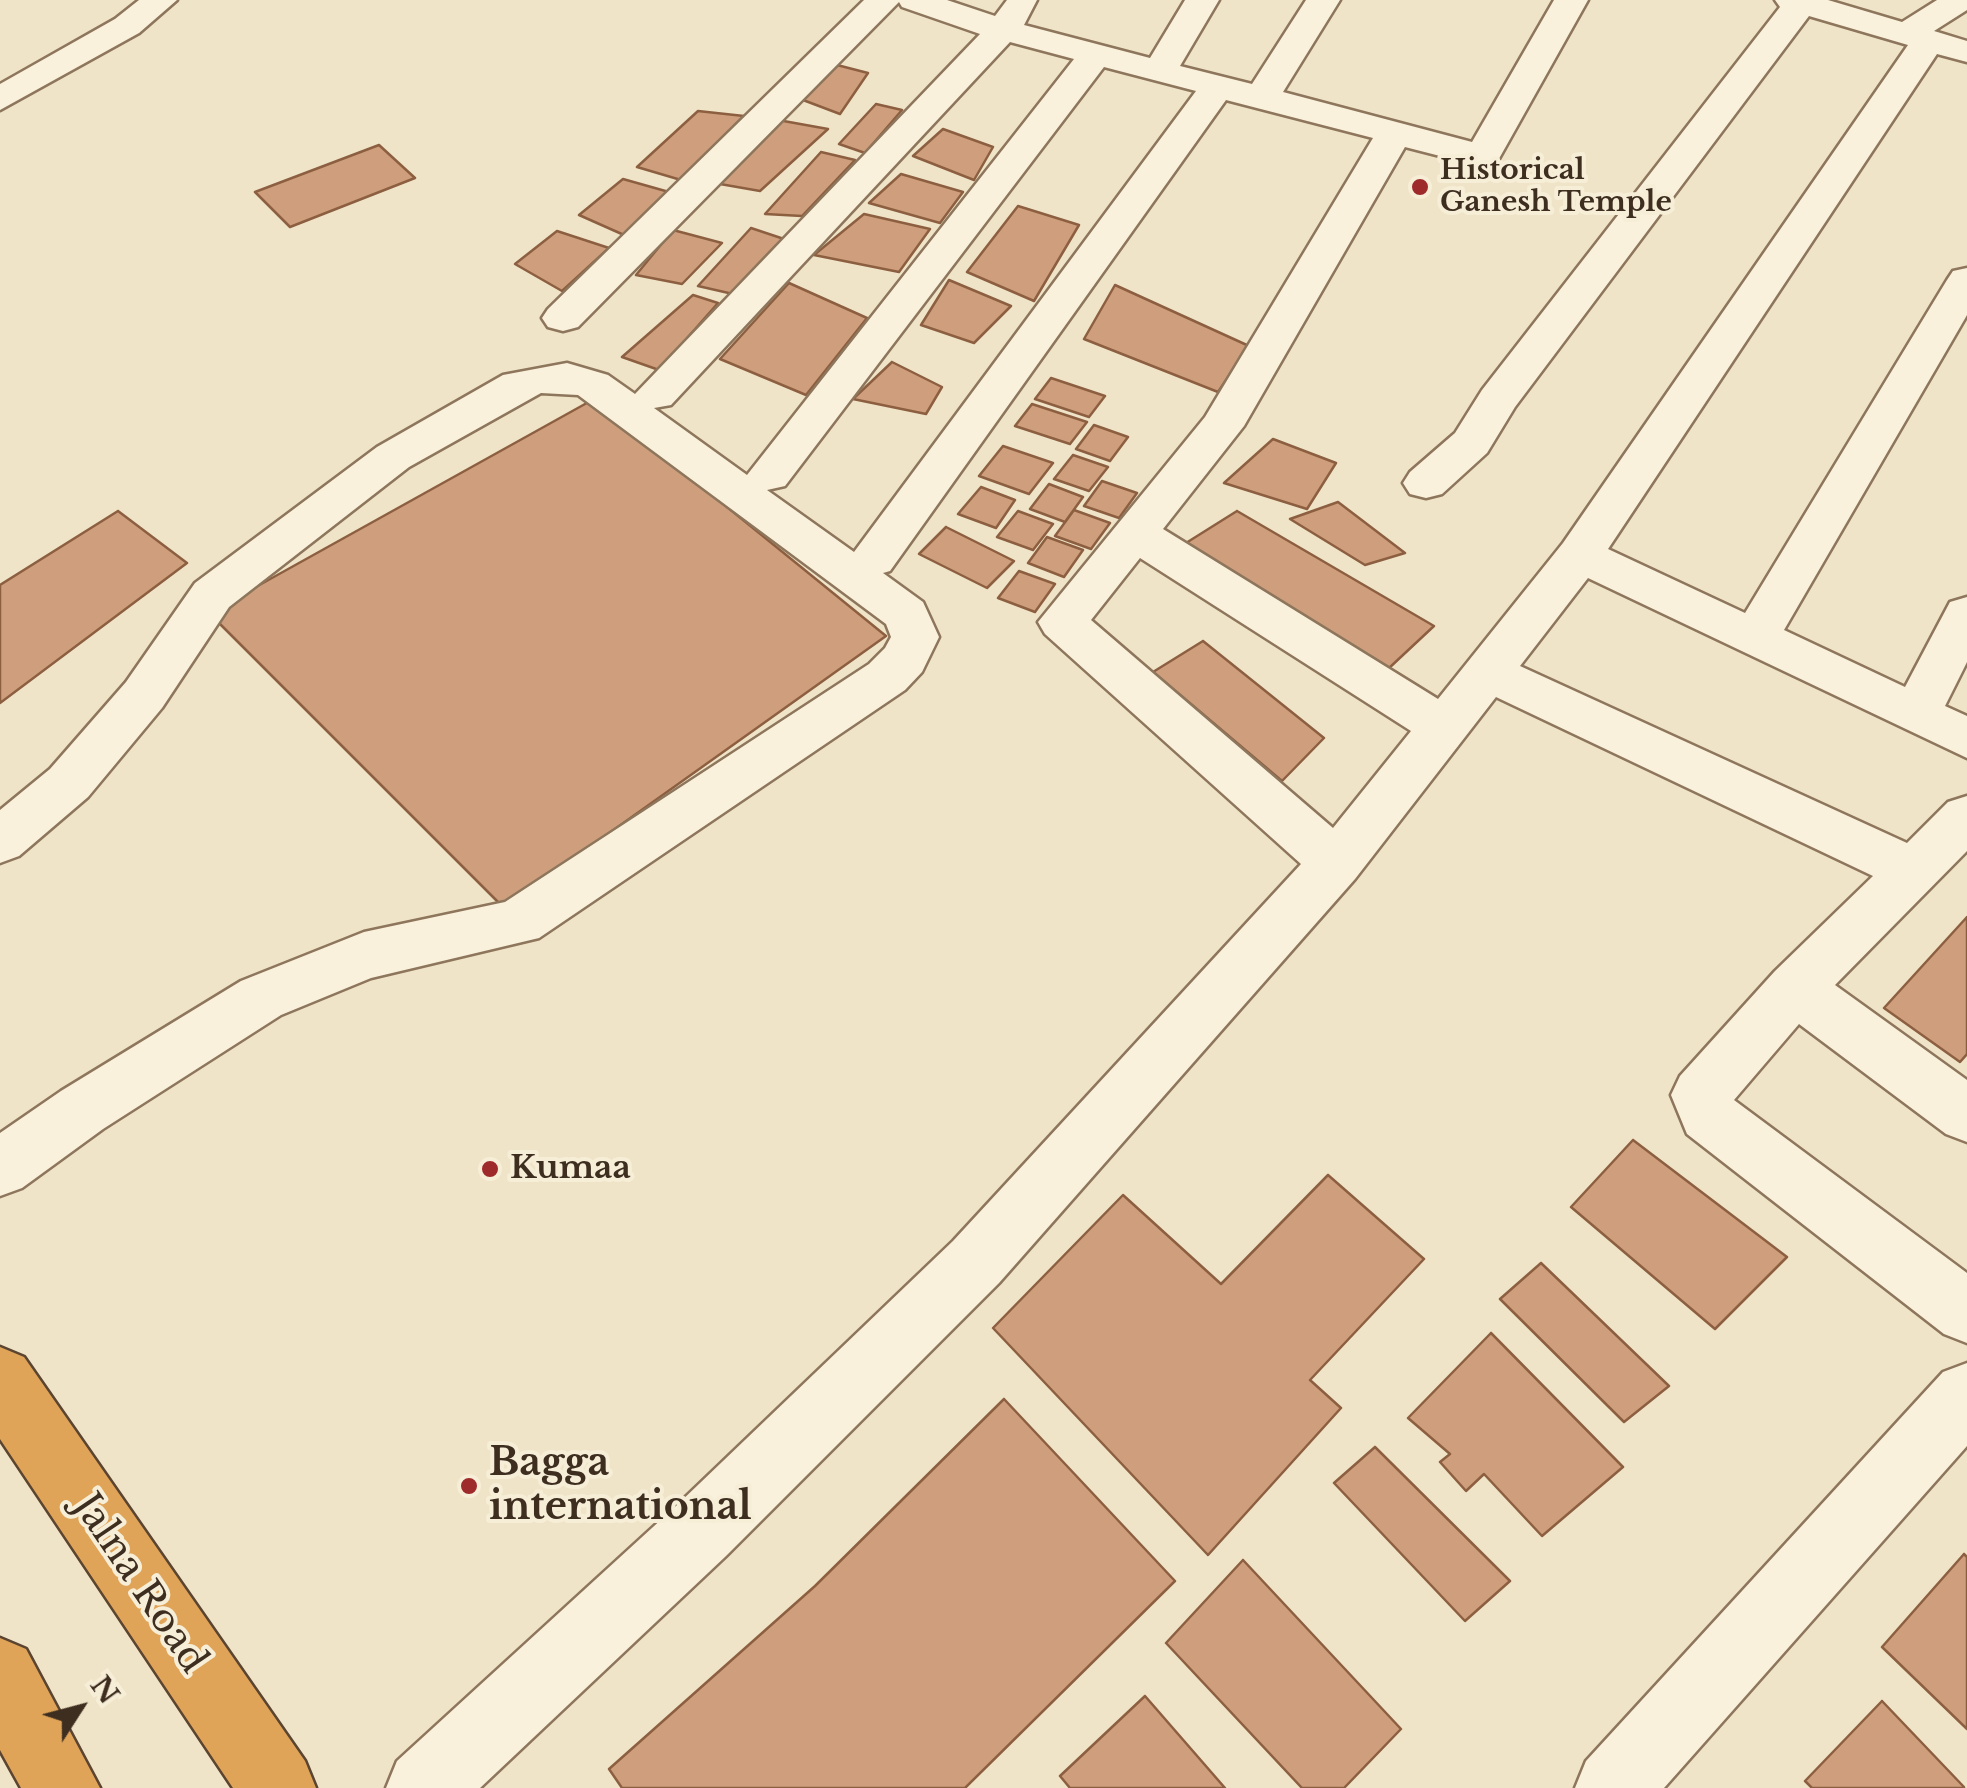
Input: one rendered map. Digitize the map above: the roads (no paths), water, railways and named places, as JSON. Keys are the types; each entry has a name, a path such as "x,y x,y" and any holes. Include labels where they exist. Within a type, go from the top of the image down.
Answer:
{"highway":[{"name":"Jalna Road","path":"0,1380 278,1788"},
{"path":"0,1674 62,1788"}],"street":[{"path":"0,99 127,26 160,0"},
{"path":"562,318 883,0"},
{"path":"914,0 1013,15 1096,54 1483,156 1572,0"},
{"path":"1159,71 1202,0"},
{"path":"1261,98 1324,0"},
{"path":"424,1788 701,1531 976,1262 1336,863 1580,555 1939,33 1796,2 1497,400 1470,443 1426,483"},
{"path":"656,395 1013,15"},
{"path":"768,475 1096,54"},
{"path":"873,559 1218,86"},
{"path":"1336,863 1062,622 1222,426 1395,133"},
{"path":"1754,639 1967,280"},
{"path":"0,841 69,783 144,696 212,595 394,457 518,386 540,379 567,377 593,385 906,614 915,636 905,660 886,677 518,922 364,956 261,998 82,1110 0,1168"},
{"path":"1135,533 1445,728"},
{"path":"1580,555 1967,738"},
{"path":"1916,713 1967,614"},
{"path":"1488,672 1911,869"},
{"path":"1967,817 1795,988 1701,1096 1708,1115 1967,1312"},
{"path":"1795,988 1967,1114"},
{"path":"1614,1788 1967,1396"}],"place":[{"name":"Historical Ganesh Temple","path":"1420,187"},
{"name":"Kumaa","path":"490,1169"},
{"name":"Bagga international","path":"469,1486"}]}
